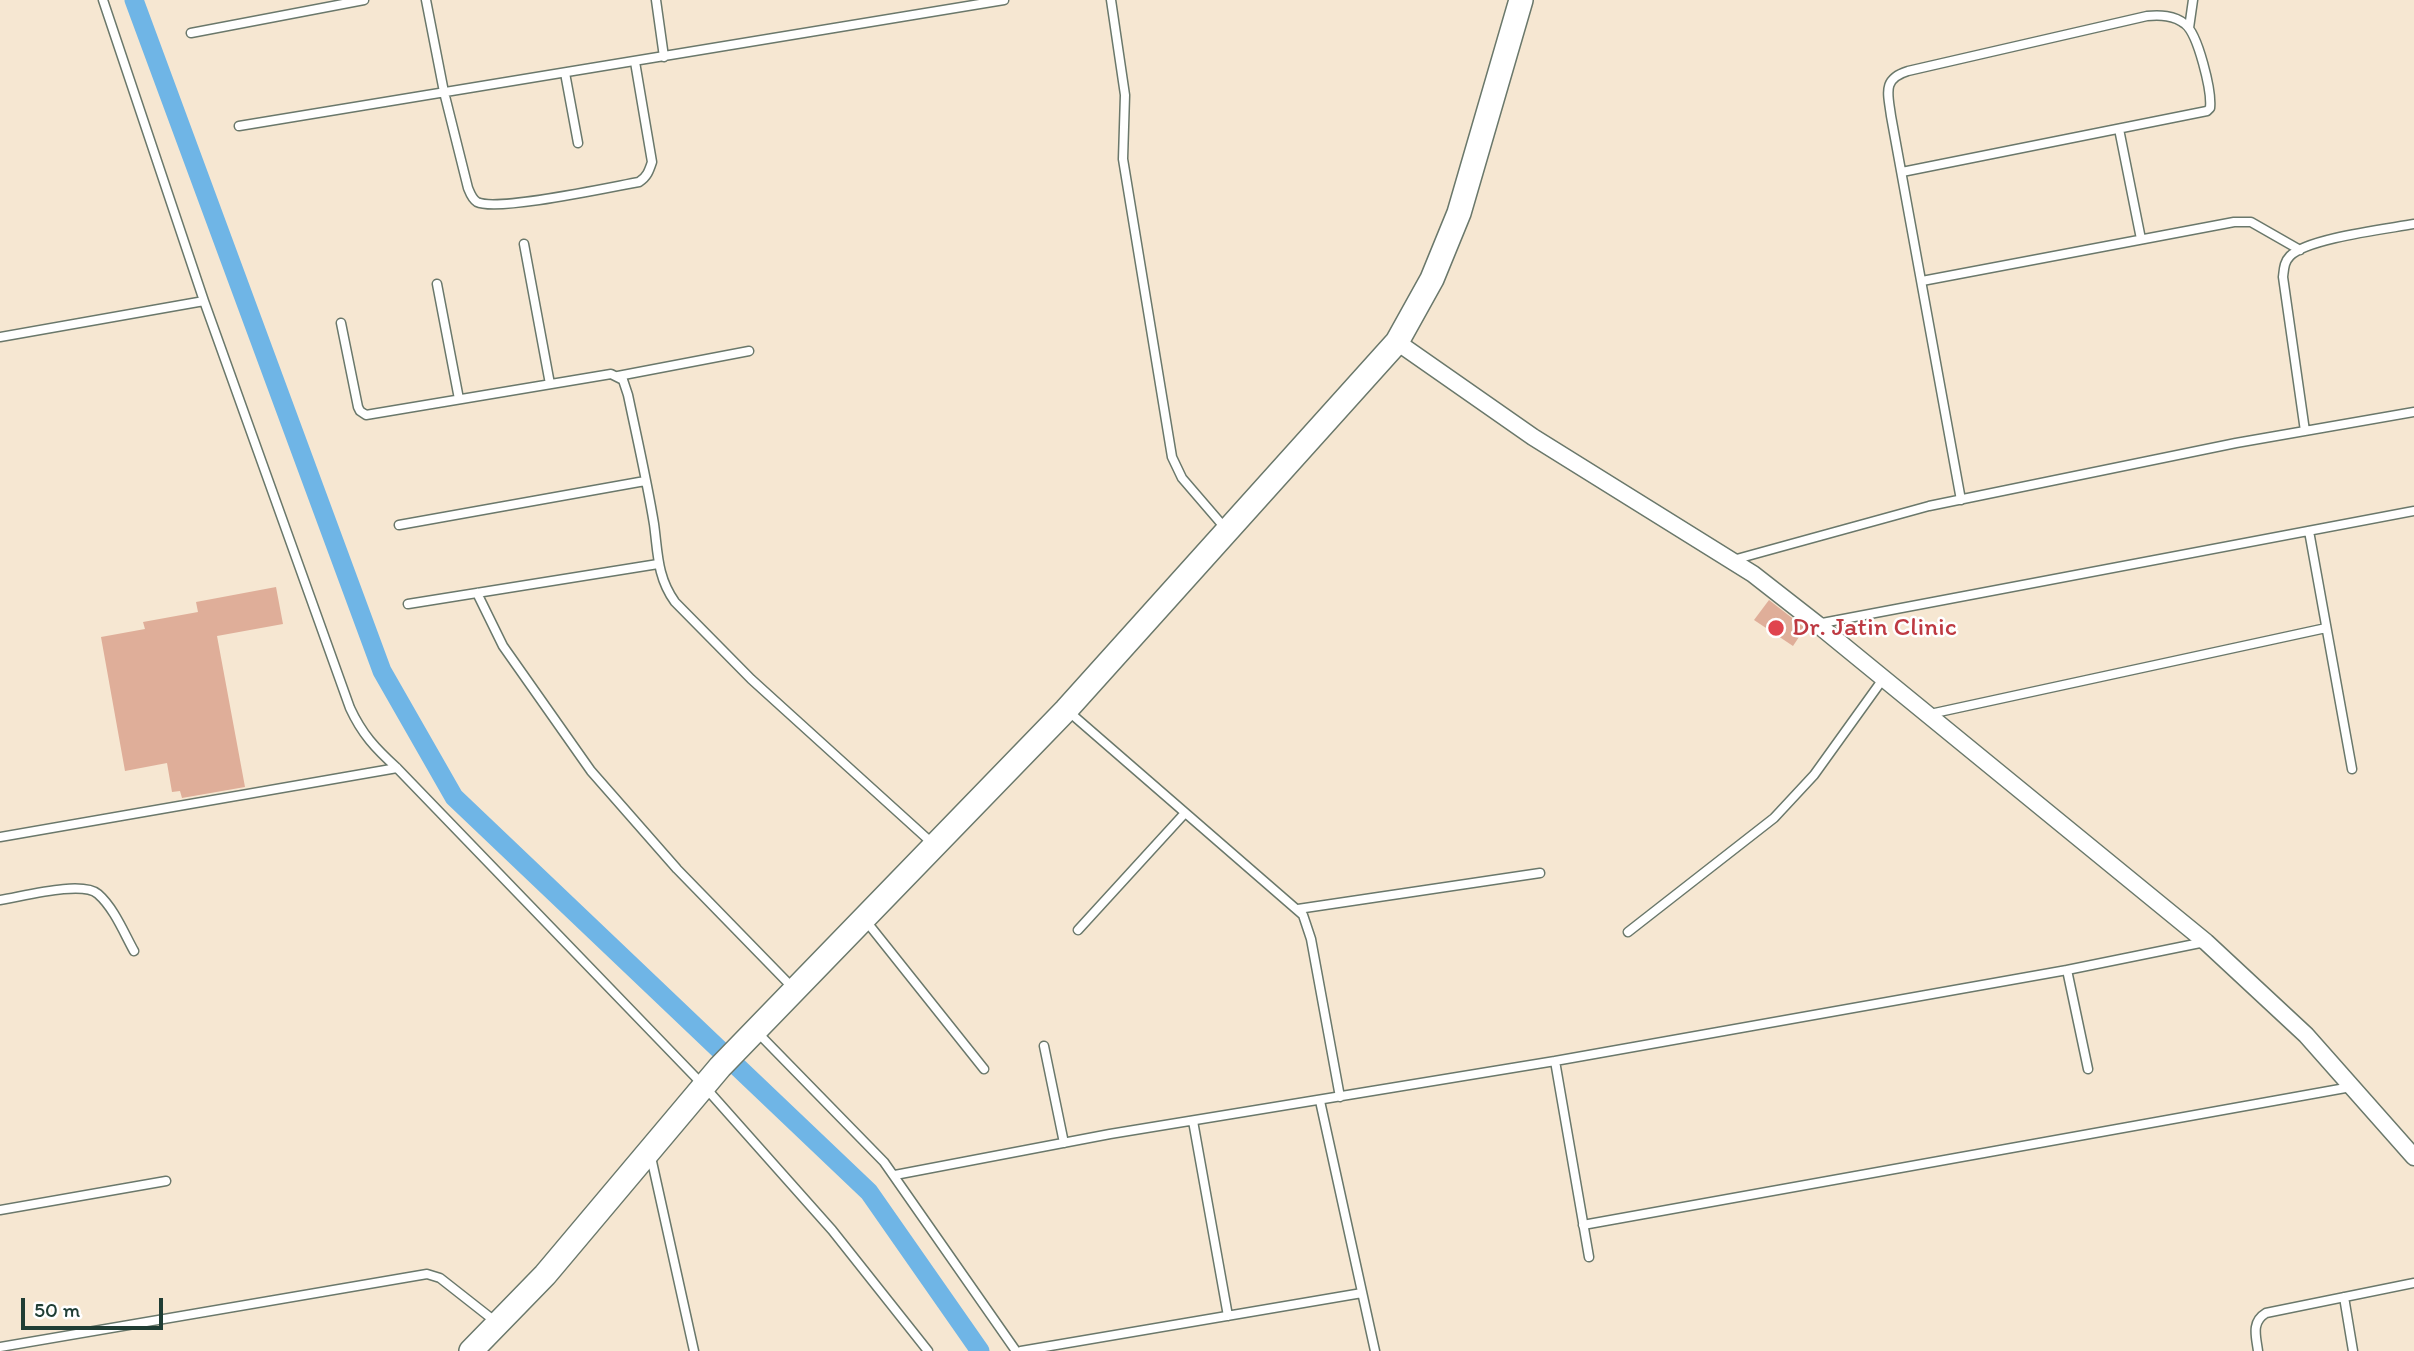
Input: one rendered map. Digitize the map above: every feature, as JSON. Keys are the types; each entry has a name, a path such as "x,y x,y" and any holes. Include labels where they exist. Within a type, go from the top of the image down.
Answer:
{"street":[{"path":"471,1351 545,1275 720,1067 1066,710 1397,342 1432,279 1459,213 1521,0"},
{"path":"1397,342 1533,438 1753,575 1817,624 2206,942 2306,1035 2411,1149"}],"lane":[{"path":"103,0 204,301 360,730 704,1086 832,1230 928,1351"},
{"path":"191,33 364,0"},
{"path":"426,0 444,92 470,194 475,201 486,204 521,202 645,179 652,162 635,62"},
{"path":"656,0 664,57"},
{"path":"239,126 1004,0"},
{"path":"1111,0 1125,95 1123,159 1172,457 1182,478 1227,530"},
{"path":"2189,28 2193,0"},
{"path":"1902,172 2202,113 2210,108 2210,96 2193,35 2189,28 2174,18 2163,15 2147,16 1899,74 1892,78 1888,93 1902,172 1922,281 1961,500"},
{"path":"565,73 578,143"},
{"path":"2119,130 2141,239"},
{"path":"1922,281 2244,222 2259,226 2300,250"},
{"path":"2305,431 2283,277 2284,266 2291,256 2300,250 2340,238 2414,224"},
{"path":"524,244 550,384"},
{"path":"437,284 459,400"},
{"path":"0,337 204,301"},
{"path":"341,323 358,407 363,414 611,374 618,376 748,351"},
{"path":"618,376 626,386 654,524 658,564 664,583 675,602 751,679 934,845"},
{"path":"1730,561 1928,506 2236,443 2414,412"},
{"path":"399,525 645,481"},
{"path":"1817,624 2414,511"},
{"path":"2309,531 2352,769"},
{"path":"408,604 658,564"},
{"path":"477,593 503,646 591,771 677,869 794,989"},
{"path":"1927,715 2326,628"},
{"path":"1628,932 1784,808 1814,775 1884,679"},
{"path":"1066,710 1298,909 1306,921 1311,939 1339,1097"},
{"path":"0,837 397,768"},
{"path":"1079,930 1185,813"},
{"path":"1298,909 1540,873"},
{"path":"0,900 75,888 93,891 104,901 134,950"},
{"path":"864,918 984,1069"},
{"path":"895,1175 1064,1143 1555,1061 2067,970 2206,942"},
{"path":"2067,970 2088,1069"},
{"path":"750,1035 895,1175 1019,1351 1362,1293"},
{"path":"1044,1046 1064,1143"},
{"path":"1555,1061 1588,1257"},
{"path":"1583,1225 2354,1087"},
{"path":"1320,1101 1375,1351"},
{"path":"1193,1121 1228,1316"},
{"path":"650,1151 694,1351"},
{"path":"0,1210 166,1181"},
{"path":"0,1347 427,1274 440,1278 498,1324"},
{"path":"2258,1351 2255,1326 2261,1316 2414,1283"},
{"path":"2344,1297 2353,1351"}],"building":[{"path":"276,587 283,624 217,636 245,787 182,798 180,791 172,792 167,763 125,771 101,637 145,629 143,622 198,612 196,602"},
{"path":"1769,600 1805,628 1793,646 1754,620"}],"waterway":[{"path":"134,0 382,671 454,797 869,1192 980,1351"}],"place":[{"name":"Dr. Jatin Clinic","path":"1776,628"}]}
